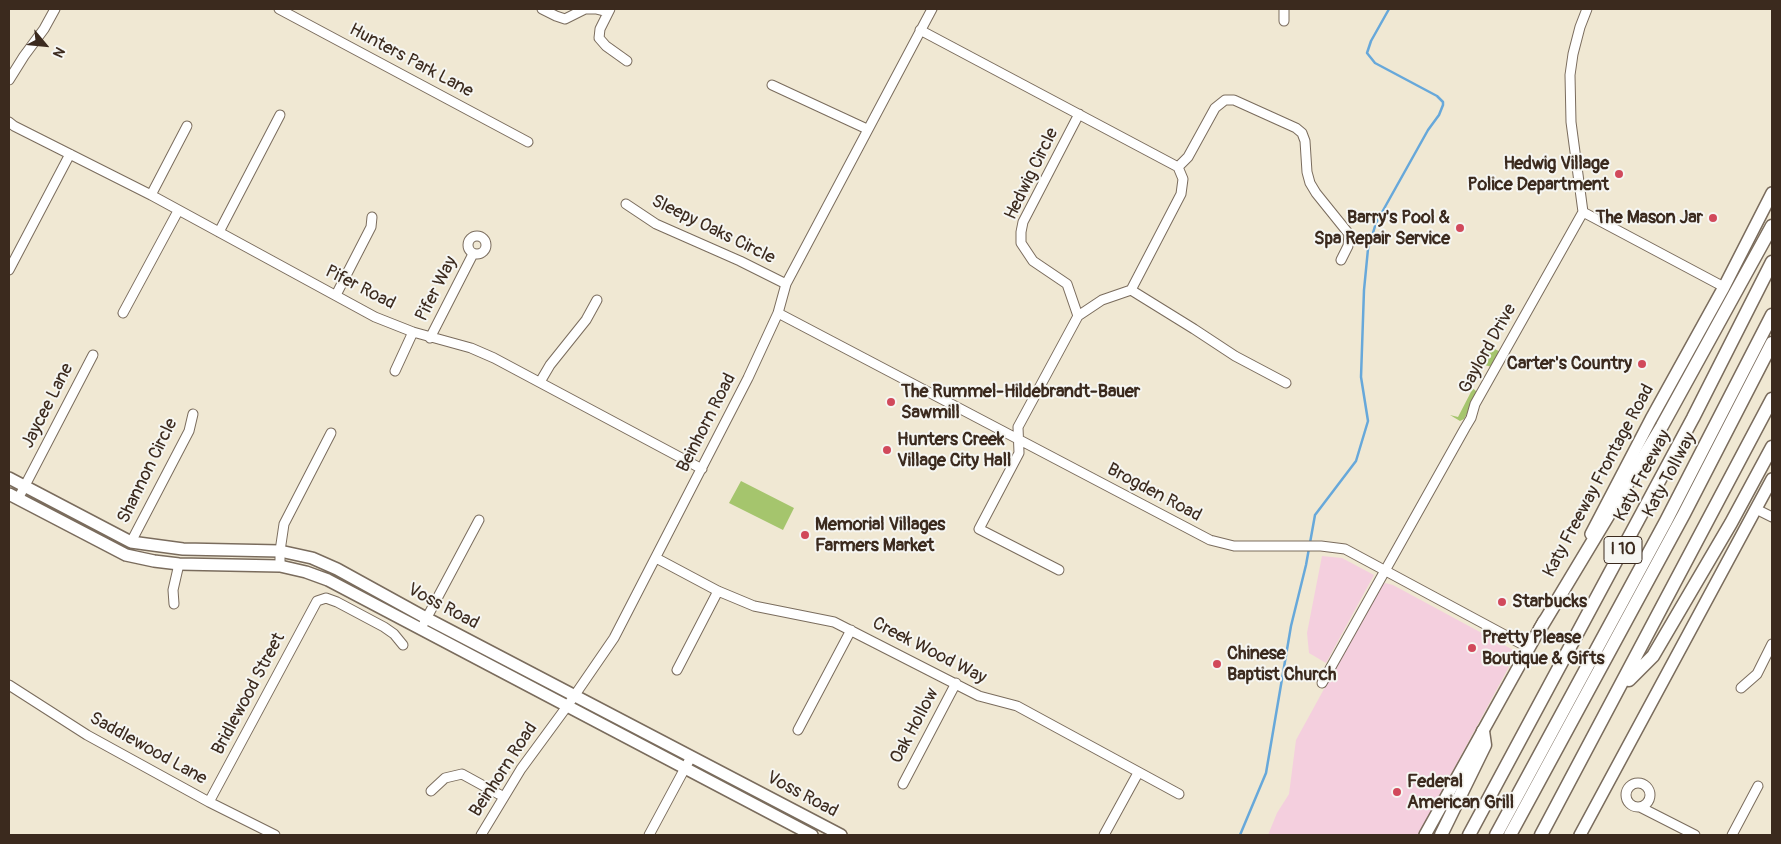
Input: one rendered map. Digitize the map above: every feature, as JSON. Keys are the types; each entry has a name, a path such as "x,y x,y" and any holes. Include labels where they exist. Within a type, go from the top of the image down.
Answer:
{"highway":[{"path":"1540,629 1662,426 1772,226"},
{"name":"Katy Freeway","path":"1469,835 1693,418 1772,262"},
{"name":"Katy Tollway","path":"1496,835 1661,530 1772,315"},
{"name":"Katy Tollway","path":"1510,835 1684,514 1772,343"},
{"path":"1541,835 1772,399"},
{"path":"1620,688 1653,656 1731,523 1772,447"},
{"path":"1441,835 1485,745 1483,731"},
{"path":"1546,835 1551,818"}],"main road":[{"name":"Katy Freeway Frontage Road","path":"1425,835 1540,629 1651,419 1724,287 1772,193"},
{"name":"Voss Road","path":"9,478 131,542 183,549 280,552 312,558 337,569 685,767 812,835"},
{"path":"1580,835 1772,479"},
{"name":"Voss Road","path":"13,496 126,555 179,564 280,566 306,572 328,580 420,629 691,756 833,834"},
{"path":"106,545 112,533"}],"street":[{"path":"9,80 44,29 55,9"},
{"name":"Hunters Park Lane","path":"279,9 528,142"},
{"path":"542,9 565,19 585,9 609,10 600,29 599,38 606,46 627,61"},
{"name":"Beinhorn Road","path":"481,835 521,769 614,638 748,378 778,313 786,284 932,9"},
{"path":"1284,9 1284,20"},
{"path":"1588,9 1580,27 1570,76 1571,122 1583,212 1724,287"},
{"name":"Hedwig Circle","path":"920,30 1178,167"},
{"path":"772,85 868,129"},
{"path":"1059,570 979,529 1019,452 1018,427 1078,316 1102,300 1131,290 1181,194 1183,179 1178,167 1188,157 1215,108 1225,100 1234,100 1296,128 1302,134 1305,141 1307,172 1310,183 1350,234 1348,246 1341,260"},
{"name":"Hedwig Circle","path":"1078,316 1067,284 1033,261 1022,243 1021,232 1023,222 1079,114"},
{"path":"219,232 280,115"},
{"name":"Pifer Road","path":"9,122 151,195 375,317 430,338 471,348 540,382 702,469"},
{"path":"151,195 187,126"},
{"path":"9,270 70,154"},
{"name":"Sleepy Oaks Circle","path":"626,204 656,224 740,261 786,284"},
{"path":"123,314 178,211"},
{"name":"Gaylord Drive","path":"1322,682 1465,428 1475,404 1583,212"},
{"path":"336,295 371,228 372,216"},
{"name":"Pifer Way","path":"430,338 473,254"},
{"path":"1131,290 1235,356 1286,383"},
{"path":"540,382 550,366 586,320 597,300"},
{"name":"Brogden Road","path":"778,313 1210,540 1234,546 1321,546 1345,549 1529,648"},
{"path":"395,370 412,332"},
{"name":"Jaycee Lane","path":"13,496 25,486 93,355"},
{"name":"Shannon Circle","path":"131,542 189,431 193,414"},
{"path":"280,566 284,524 331,432"},
{"path":"1756,509 1772,517"},
{"path":"420,629 479,520"},
{"name":"Creek Wood Way","path":"656,558 718,591 754,606 834,622 979,696 1017,706 1178,794"},
{"path":"174,604 173,590 179,564"},
{"path":"677,670 718,591"},
{"name":"Bridlewood Street","path":"209,802 317,601 326,598 337,602 384,627 394,634 403,645"},
{"path":"798,730 851,630"},
{"path":"1741,688 1757,674 1772,644"},
{"name":"Oak Hollow","path":"903,784 956,683"},
{"name":"Saddlewood Lane","path":"9,685 87,735 209,802 275,835"},
{"path":"649,835 691,756"},
{"path":"1104,835 1138,773"},
{"path":"431,791 445,778 462,774 504,797"},
{"path":"1732,835 1758,786"},
{"path":"1640,807 1695,835"}],"shaded area":[{"path":"1322,556 1342,558 1374,575 1326,663 1309,653 1307,633"},
{"path":"1385,583 1393,585 1517,652 1418,835 1268,835 1277,813 1289,794 1296,740 1380,587"}],"green space":[{"path":"1488,346 1501,352 1492,367 1477,363 1480,363"},
{"path":"1467,385 1478,394 1464,419 1460,421 1450,415 1458,417 1472,390"},
{"path":"741,481 794,508 783,530 729,503"}],"waterway":[{"path":"1240,835 1266,773 1291,626 1306,565 1315,515 1356,461 1368,421 1361,377 1364,290 1368,249 1376,223 1443,105 1443,102 1437,96 1375,63 1367,53 1371,41 1389,9"}],"place":[{"name":"Hedwig Village Police Department","path":"1619,174"},
{"name":"The Mason Jar","path":"1713,218"},
{"name":"Barry's Pool & Spa Repair Service","path":"1460,228"},
{"name":"Carter's Country","path":"1642,364"},
{"name":"The Rummel-Hildebrandt-Bauer Sawmill","path":"891,402"},
{"name":"Hunters Creek Village City Hall","path":"887,450"},
{"name":"Memorial Villages Farmers Market","path":"805,535"},
{"name":"Starbucks","path":"1502,602"},
{"name":"Pretty Please Boutique & Gifts","path":"1472,648"},
{"name":"Chinese Baptist Church","path":"1217,664"},
{"name":"Federal American Grill","path":"1397,792"}]}
